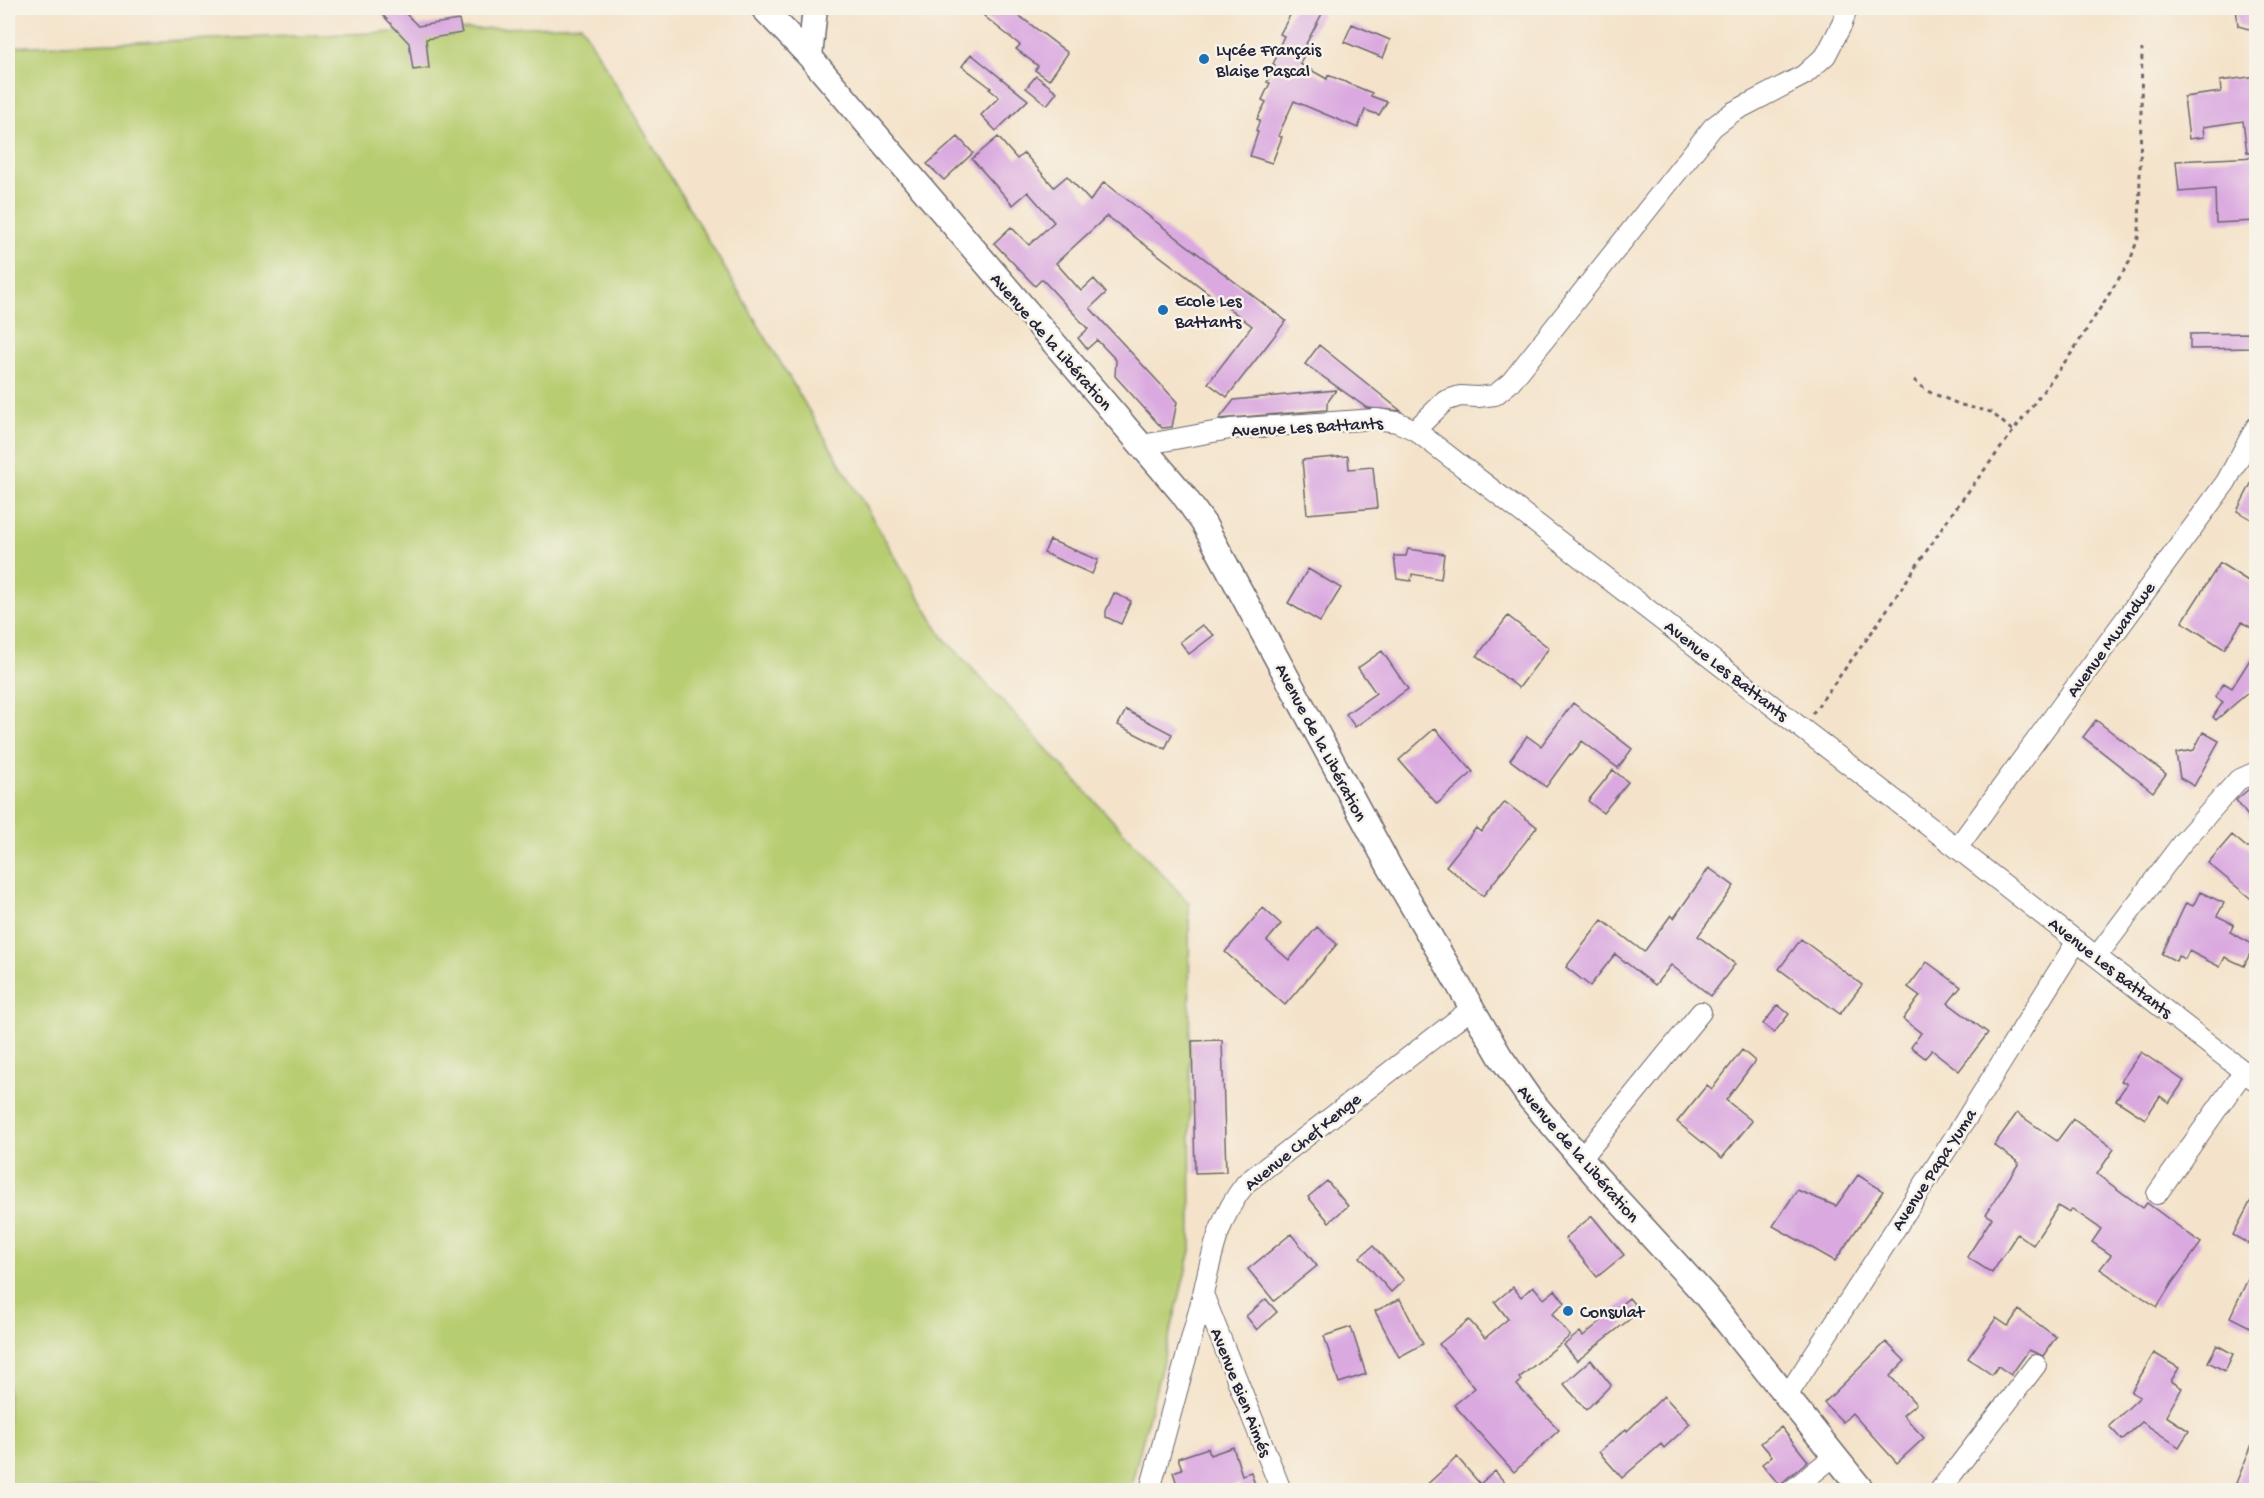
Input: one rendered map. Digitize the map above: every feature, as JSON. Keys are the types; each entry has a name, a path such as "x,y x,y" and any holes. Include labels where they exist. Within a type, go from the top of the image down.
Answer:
{"street":[{"name":"Avenue de la Libération","path":"764,8 810,57 1182,493 1204,524 1389,866 1500,1056 1530,1100 1706,1296 1862,1491"},
{"path":"810,57 814,8"},
{"path":"1415,430 1444,401 1460,396 1495,395 1511,382 1713,127 1733,112 1804,75 1826,55 1842,24 1846,8"},
{"name":"Avenue Les Battants","path":"1142,445 1230,429 1376,419 1397,422 1415,430 2250,1076"},
{"name":"Avenue Mwandwe","path":"1958,848 2226,482 2256,427"},
{"path":"2097,956 2182,843 2238,780 2256,772"},
{"name":"Avenue Papa Yuma","path":"1787,1396 1958,1132 2077,941"},
{"name":"Avenue Chef Kenge","path":"1150,1491 1221,1224 1232,1202 1246,1183 1471,1009"},
{"path":"1581,1159 1701,1012"},
{"path":"2157,1194 2250,1076"},
{"name":"Avenue Bien Aimés","path":"1203,1294 1281,1491"},
{"path":"1940,1491 2036,1365"},
{"path":"1792,1491 1833,1456"}],"path":[{"path":"1802,728 1874,629 1950,516 2073,351 2130,261 2139,235 2142,49"},
{"path":"1914,380 1927,391 1961,405 1992,412 2014,432"}],"green space":[{"path":"581,25 942,636 1189,903 1191,1251 1130,1490 8,1490 8,47"}],"building":[{"path":"376,8 400,8 418,26 459,20 462,33 426,39 429,68 413,70 409,43"},
{"path":"991,8 1009,8 1068,53 1049,80 1035,70 1038,66 1016,49 1020,45 984,16"},
{"path":"1294,8 1325,8 1306,44 1308,45 1300,64 1327,79 1328,75 1372,93 1371,96 1387,102 1379,115 1365,110 1358,128 1294,101 1278,136 1282,137 1272,163 1250,156 1258,132 1256,130 1260,120 1257,119 1266,102 1262,100 1270,83 1267,82 1275,65 1273,64 1277,56 1275,55 1284,36 1280,34"},
{"path":"2236,8 2256,8 2256,31 2238,26"},
{"path":"1352,24 1390,40 1383,58 1344,42"},
{"path":"971,54 1028,100 996,131 981,115 999,97 962,66"},
{"path":"1036,76 1057,92 1047,105 1026,88"},
{"path":"2256,76 2256,152 2247,152 2243,121 2203,127 2204,137 2189,139 2184,97 2221,92 2220,81"},
{"path":"958,137 973,153 944,180 927,164"},
{"path":"998,137 1017,159 1024,153 1054,187 1067,176 1090,201 1104,182 1286,321 1227,397 1208,383 1252,326 1107,216 1056,263 1081,291 1094,279 1106,293 1090,308 1177,402 1172,427 1162,428 1115,376 1116,360 1097,340 1087,349 1078,338 1088,329 1042,279 1035,286 994,243 1011,227 1029,245 1054,222 1028,192 1013,205 972,159"},
{"path":"2256,157 2256,221 2216,223 2215,189 2179,192 2176,161"},
{"path":"2256,333 2256,348 2190,349 2190,334"},
{"path":"1319,345 1401,411 1367,408 1305,364"},
{"path":"1336,390 1327,403 1327,410 1219,419 1234,400"},
{"path":"1348,456 1349,469 1373,467 1377,508 1307,514 1302,460"},
{"path":"2256,474 2256,522 2237,511"},
{"path":"1050,540 1098,560 1092,574 1044,553"},
{"path":"1408,549 1444,554 1441,579 1412,574 1411,581 1397,579 1394,556 1406,556"},
{"path":"2220,563 2256,586 2256,631 2242,622 2224,649 2182,622"},
{"path":"1308,569 1341,588 1320,622 1288,603"},
{"path":"1114,593 1131,601 1121,624 1106,617 1106,611"},
{"path":"1508,616 1549,648 1519,688 1477,656"},
{"path":"1202,625 1214,635 1189,654 1180,642"},
{"path":"2256,650 2256,686 2216,720 2213,717 2223,702 2215,697 2224,683 2232,688"},
{"path":"1382,651 1408,689 1355,727 1346,714 1376,693 1358,668"},
{"path":"1573,703 1632,749 1618,768 1582,741 1546,787 1510,760 1527,736 1541,746"},
{"path":"1126,710 1172,734 1165,749 1118,725"},
{"path":"2096,720 2166,774 2153,792 2083,737"},
{"path":"1435,728 1473,772 1437,804 1399,760"},
{"path":"2203,732 2219,741 2194,786 2180,778 2176,753 2194,750"},
{"path":"1613,770 1628,782 1603,813 1588,801"},
{"path":"2250,788 2256,797 2256,827 2236,800"},
{"path":"1505,802 1537,827 1483,896 1446,866 1476,828 1481,832"},
{"path":"2232,835 2256,855 2256,903 2208,863"},
{"path":"1709,868 1734,886 1698,936 1735,964 1711,996 1671,965 1655,985 1615,954 1590,986 1566,967 1602,920 1644,952 1671,915 1674,918"},
{"path":"2200,892 2224,903 2217,916 2234,924 2230,932 2254,945 2244,966 2225,957 2220,967 2189,951 2185,959 2178,956 2176,961 2162,954 2186,903 2193,906"},
{"path":"1263,908 1281,924 1267,941 1289,960 1317,927 1337,944 1285,1005 1225,952"},
{"path":"1801,939 1862,985 1840,1014 1779,969"},
{"path":"1927,962 1961,987 1948,1003 1988,1033 1959,1071 1932,1050 1925,1058 1911,1047 1921,1033 1903,1019 1920,996 1908,987"},
{"path":"1778,1005 1789,1014 1774,1033 1763,1024"},
{"path":"1222,1040 1226,1172 1195,1173 1192,1041"},
{"path":"1742,1050 1755,1061 1726,1100 1752,1121 1722,1158 1677,1122 1707,1085 1712,1089"},
{"path":"2141,1052 2184,1081 2169,1103 2160,1096 2145,1119 2116,1100 2127,1084 2121,1081"},
{"path":"2017,1113 2057,1141 2073,1119 2114,1149 2097,1174 2143,1208 2147,1203 2201,1243 2157,1307 2100,1269 2111,1255 2092,1242 2101,1229 2072,1209 2069,1213 2058,1206 2033,1245 2017,1234 1992,1273 1967,1257 1992,1218 1986,1214 2019,1163 1994,1145"},
{"path":"1858,1175 1883,1191 1835,1261 1773,1226 1797,1190 1836,1206"},
{"path":"1327,1181 1348,1206 1329,1222 1308,1197"},
{"path":"2256,1191 2256,1248 2233,1235"},
{"path":"1592,1216 1624,1255 1597,1277 1565,1238"},
{"path":"1291,1234 1317,1266 1274,1301 1248,1269"},
{"path":"1373,1246 1404,1280 1391,1292 1360,1257"},
{"path":"2256,1262 2256,1330 2230,1317"},
{"path":"1533,1286 1544,1299 1555,1290 1565,1303 1552,1314 1570,1336 1519,1378 1521,1381 1517,1385 1559,1430 1514,1472 1454,1405 1475,1388 1439,1344 1469,1320 1485,1338 1508,1319 1495,1302 1513,1287 1521,1297"},
{"path":"1629,1298 1640,1311 1577,1361 1564,1345 1580,1332 1583,1336"},
{"path":"1266,1299 1277,1312 1257,1330 1246,1316"},
{"path":"1400,1299 1423,1344 1399,1357 1375,1311"},
{"path":"2019,1310 2056,1337 2043,1356 2029,1350 2011,1375 1998,1366 1992,1375 1968,1358 1996,1318 2008,1326"},
{"path":"1351,1327 1366,1374 1339,1383 1324,1336"},
{"path":"1886,1342 1905,1361 1890,1376 1916,1404 1903,1415 1924,1438 1897,1463 1852,1413 1843,1422 1824,1403"},
{"path":"2217,1345 2233,1354 2225,1371 2208,1362"},
{"path":"2154,1353 2179,1368 2171,1381 2182,1388 2166,1416 2189,1431 2179,1447 2142,1422 2122,1440 2109,1426 2140,1397 2131,1392"},
{"path":"1591,1360 1611,1385 1586,1410 1564,1384"},
{"path":"1664,1396 1690,1424 1664,1448 1661,1444 1622,1478 1599,1452 1626,1429 1627,1431"},
{"path":"1781,1427 1808,1461 1784,1481 1781,1487 1762,1464 1772,1456 1761,1443"},
{"path":"2256,1435 2256,1491 2254,1491 2236,1483"},
{"path":"1233,1447 1242,1475 1251,1472 1257,1491 1242,1491 1240,1483 1217,1491 1179,1491 1173,1472 1182,1469 1178,1458 1208,1448 1210,1455"},
{"path":"1457,1457 1480,1484 1495,1471 1512,1491 1420,1491"}],"place":[{"name":"Lycée Français Blaise Pascal","path":"1204,59"},
{"name":"Ecole Les Battants","path":"1163,310"},
{"name":"Consulat","path":"1568,1311"}]}
